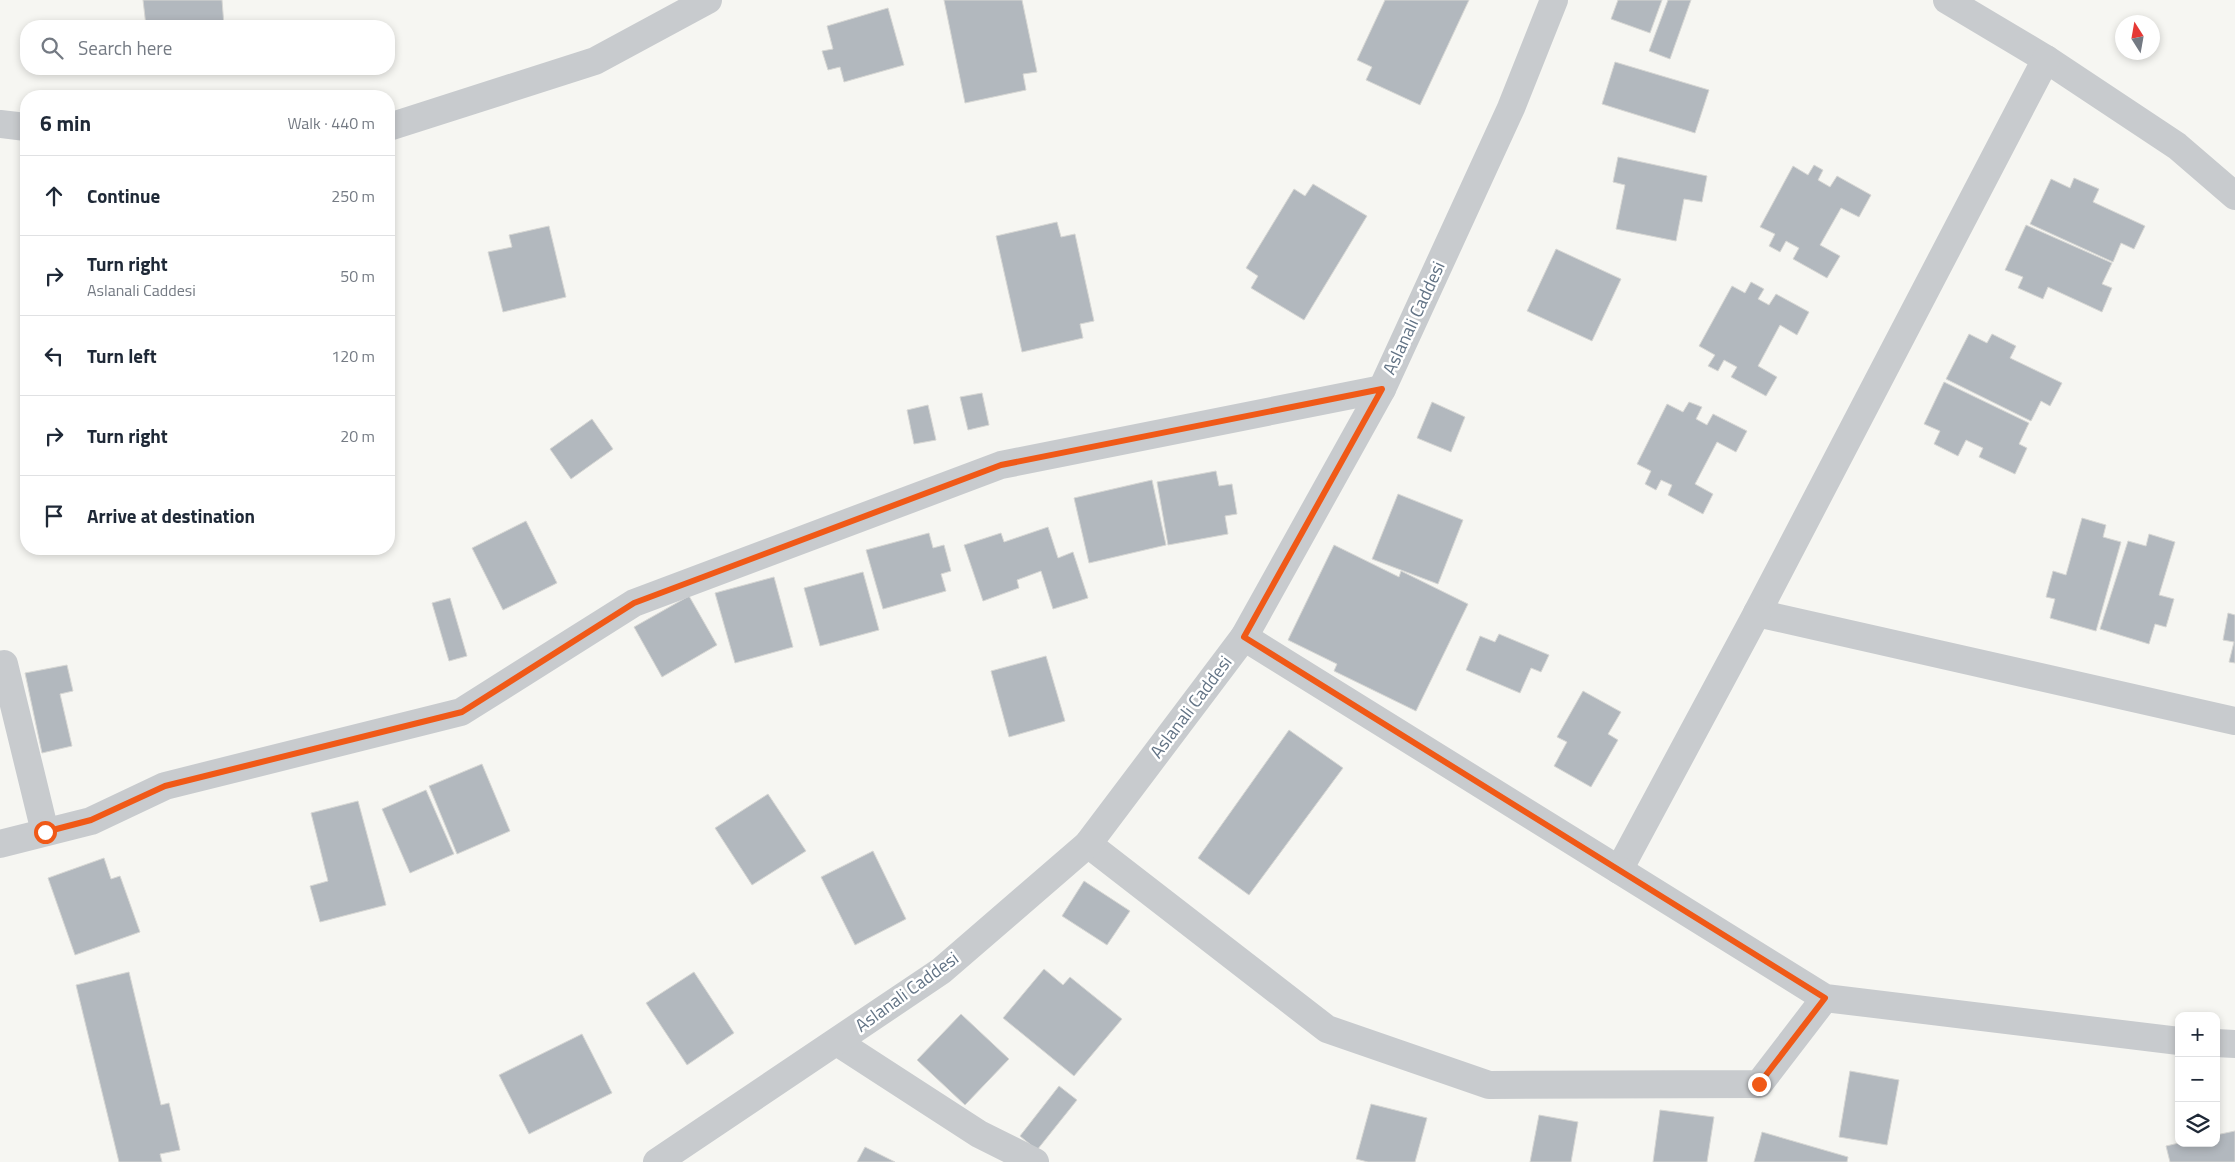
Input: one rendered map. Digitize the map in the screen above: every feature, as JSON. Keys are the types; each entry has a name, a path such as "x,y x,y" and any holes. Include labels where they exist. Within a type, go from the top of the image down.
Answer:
{"street":[{"path":"395,124 595,61 708,0"},
{"name":"Aslanali Caddesi","path":"657,1162 941,971 1088,844 1244,637 1382,389 1510,108 1554,0"},
{"path":"1947,0 2046,59 2177,146 2235,196"},
{"path":"1619,870 1757,613 2046,59"},
{"path":"0,124 20,126"},
{"path":"0,844 91,820 165,786 462,712 634,603 1001,465 1382,389"},
{"path":"1757,613 2235,721"},
{"path":"1244,637 1825,998 2175,1041"},
{"path":"4,664 45,832"},
{"path":"1088,844 1327,1029 1489,1085 1759,1084 1825,998"},
{"path":"837,1042 979,1134 1035,1162"},
{"path":"2220,1043 2235,1044"}],"building":[{"path":"143,0 222,0 224,20 145,20"},
{"path":"944,0 1022,0 1037,72 1023,74 1026,90 965,103"},
{"path":"1385,0 1469,0 1420,105 1366,80 1372,67 1357,60"},
{"path":"1618,0 1662,0 1650,33 1611,19"},
{"path":"1668,0 1691,0 1670,59 1649,51"},
{"path":"888,8 904,65 844,82 840,67 828,70 822,51 833,49 827,26"},
{"path":"1615,62 1709,90 1695,133 1602,104"},
{"path":"1618,157 1707,176 1702,202 1684,199 1676,241 1616,229 1625,185 1613,182"},
{"path":"1814,165 1823,170 1818,180 1830,187 1837,176 1871,195 1859,217 1841,208 1820,245 1840,256 1827,278 1793,259 1799,248 1786,241 1780,252 1769,246 1775,234 1760,227 1793,166 1808,175"},
{"path":"2074,178 2099,189 2093,202 2145,226 2134,249 2121,243 2113,262 2030,224 2051,179 2070,188"},
{"path":"1313,184 1367,216 1304,320 1251,288 1258,276 1246,268 1294,189 1305,196"},
{"path":"1057,222 1061,237 1075,234 1094,321 1080,324 1083,338 1022,352 996,236"},
{"path":"2026,225 2112,263 2102,284 2112,288 2102,312 2048,287 2043,299 2018,288 2023,277 2005,270"},
{"path":"549,226 566,297 503,312 488,252 512,247 509,235"},
{"path":"1556,249 1621,279 1592,341 1527,311"},
{"path":"1751,282 1764,289 1758,299 1769,305 1776,294 1809,312 1797,335 1780,325 1758,366 1777,377 1766,396 1731,377 1737,367 1724,360 1718,371 1708,366 1715,355 1699,346 1732,286 1745,293"},
{"path":"1969,334 1987,343 1992,334 2016,346 2010,358 2062,383 2050,406 2041,401 2031,421 1946,379"},
{"path":"1944,382 2029,423 2019,444 2027,448 2015,474 1979,457 1983,448 1966,440 1958,456 1934,444 1940,431 1924,424"},
{"path":"982,393 989,425 968,430 960,397"},
{"path":"1432,402 1465,417 1451,452 1417,438"},
{"path":"1689,402 1702,407 1696,419 1707,425 1713,414 1747,431 1736,452 1717,442 1695,484 1713,494 1703,514 1668,495 1672,485 1661,480 1656,490 1645,484 1651,471 1637,464 1667,404 1683,412"},
{"path":"928,405 936,440 914,444 907,410"},
{"path":"592,419 613,449 571,479 550,449"},
{"path":"1216,471 1219,486 1232,484 1237,514 1225,516 1228,534 1168,545 1157,482"},
{"path":"1152,480 1166,545 1089,563 1074,498"},
{"path":"1398,494 1463,520 1438,584 1372,559"},
{"path":"2082,518 2106,525 2103,537 2121,542 2096,631 2050,618 2055,599 2046,597 2053,571 2066,575"},
{"path":"526,521 557,583 503,610 472,548"},
{"path":"1048,527 1058,558 1073,552 1088,598 1053,609 1041,571 1017,580 1019,588 983,601 964,545 1001,533 1004,542"},
{"path":"929,533 933,548 944,545 951,571 941,574 946,591 883,609 866,550"},
{"path":"2149,534 2175,542 2159,595 2174,599 2166,627 2155,624 2149,644 2100,629 2128,541 2146,546"},
{"path":"1334,545 1399,577 1401,571 1468,604 1416,711 1334,671 1337,664 1288,640"},
{"path":"863,572 879,630 820,646 804,588"},
{"path":"774,577 793,647 735,663 715,593"},
{"path":"689,596 717,645 662,677 634,627"},
{"path":"450,598 467,656 449,661 432,603"},
{"path":"2228,613 2235,615 2235,663 2229,662 2234,642 2223,640"},
{"path":"1499,634 1549,655 1541,672 1531,668 1520,693 1466,670 1480,636 1495,642"},
{"path":"1046,656 1065,721 1009,737 991,671"},
{"path":"67,665 73,691 60,694 72,746 42,753 25,673"},
{"path":"1583,691 1621,712 1608,734 1618,740 1591,787 1554,766 1567,742 1557,737"},
{"path":"1289,730 1343,768 1249,895 1198,858"},
{"path":"482,764 510,831 457,854 429,786"},
{"path":"426,790 454,854 410,873 382,809"},
{"path":"768,794 806,851 752,885 715,828"},
{"path":"358,801 386,905 320,922 310,886 328,881 311,813"},
{"path":"873,851 906,919 855,945 821,877"},
{"path":"104,858 111,879 120,876 140,932 75,955 48,878"},
{"path":"1084,881 1130,911 1107,945 1062,916"},
{"path":"1044,969 1063,985 1070,977 1122,1019 1074,1076 1003,1018"},
{"path":"129,972 161,1105 169,1103 180,1150 160,1154 162,1162 119,1162 76,985"},
{"path":"694,972 734,1033 687,1065 646,1003"},
{"path":"961,1014 1009,1059 965,1105 917,1060"},
{"path":"582,1034 612,1093 529,1134 499,1075"},
{"path":"1850,1071 1899,1080 1887,1145 1839,1137"},
{"path":"1059,1086 1077,1100 1037,1150 1020,1136"},
{"path":"1371,1104 1427,1118 1415,1162 1368,1162 1356,1159"},
{"path":"1660,1110 1714,1117 1707,1162 1653,1162"},
{"path":"1539,1115 1578,1122 1571,1162 1530,1162"},
{"path":"2235,1131 2235,1162 2170,1162 2166,1146 2175,1144 2175,1147 2220,1147 2220,1134"},
{"path":"1762,1132 1848,1157 1847,1162 1754,1162"},
{"path":"865,1147 895,1162 857,1162"}],"route":[{"path":"45,832 91,820 165,786 462,712 634,603 1001,465 1382,389 1244,637 1825,998 1759,1084"}]}
